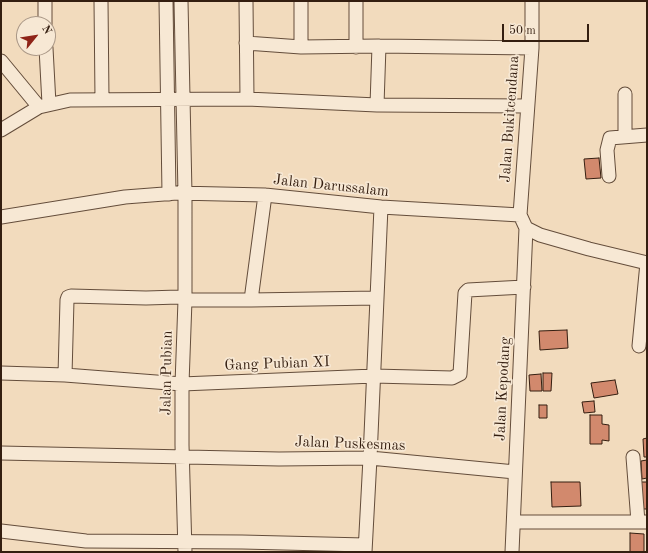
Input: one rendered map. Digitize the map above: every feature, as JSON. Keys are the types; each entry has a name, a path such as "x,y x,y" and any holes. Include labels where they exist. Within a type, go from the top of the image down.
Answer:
{"street":[{"path":"45,1 45,16"},
{"path":"101,1 102,99"},
{"path":"166,1 169,194"},
{"name":"Jalan Pubian","path":"181,1 185,194 185,300 182,384 182,457 185,547"},
{"path":"246,1 247,99"},
{"path":"301,1 301,47"},
{"path":"356,1 356,47"},
{"name":"Jalan Bukitcendana","path":"520,215 532,48 532,1"},
{"path":"246,43 301,47 379,46 532,48"},
{"path":"377,105 379,46"},
{"path":"44,106 46,56"},
{"path":"1,61 44,106"},
{"path":"625,94 625,136"},
{"path":"1,130 44,106 70,100 247,99 377,105 527,106"},
{"path":"608,176 607,150 609,139 625,136 647,135"},
{"name":"Jalan Darussalam","path":"1,217 125,197 169,194 265,195 381,207 520,215"},
{"path":"251,300 265,195"},
{"path":"1,531 86,541 185,547 365,548 381,207"},
{"path":"520,215 526,228 540,234 589,249 647,263 639,346"},
{"name":"Jalan Kepodang","path":"512,552 526,228"},
{"name":"Gang Pubian XI","path":"1,373 65,375 182,384 374,376 454,378 460,374 465,293 468,290 524,287"},
{"path":"65,375 68,297 179,297 185,300 377,298"},
{"name":"Jalan Puskesmas","path":"1,453 279,459 370,458 515,472"},
{"path":"514,522 643,522 633,457"}],"building":[{"path":"599,158 601,178 586,179 584,159"},
{"path":"567,330 568,348 540,350 539,331"},
{"path":"543,373 552,373 551,391 543,391"},
{"path":"541,374 542,391 530,391 529,375"},
{"path":"615,380 618,394 594,398 591,383"},
{"path":"594,401 595,412 584,413 582,402"},
{"path":"539,405 547,405 547,418 539,418"},
{"path":"590,415 602,415 602,424 609,425 609,441 602,440 602,444 590,444"},
{"path":"647,438 647,457 644,457 643,439"},
{"path":"647,460 647,478 642,479 641,461"},
{"path":"551,482 580,482 581,506 552,507"},
{"path":"640,482 647,482 647,509 640,509"},
{"path":"630,533 644,534 644,552 630,552"}]}
